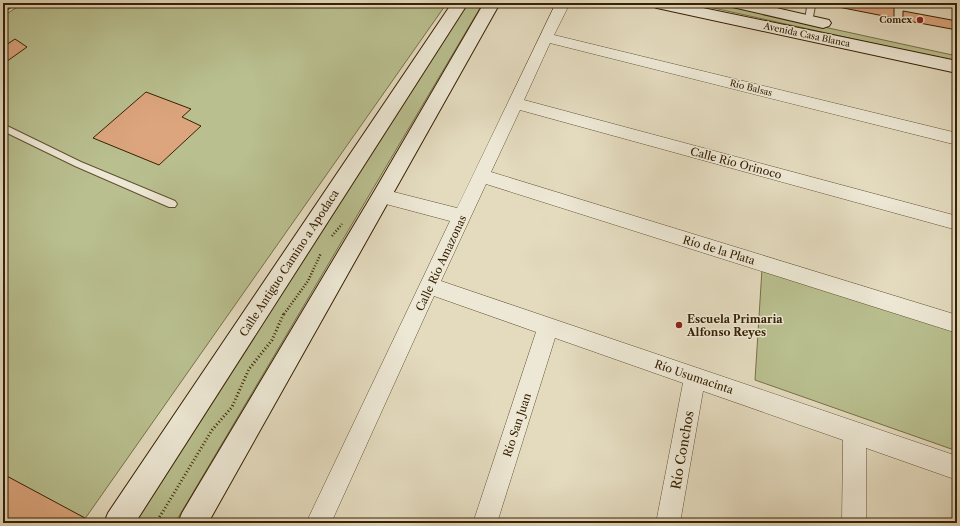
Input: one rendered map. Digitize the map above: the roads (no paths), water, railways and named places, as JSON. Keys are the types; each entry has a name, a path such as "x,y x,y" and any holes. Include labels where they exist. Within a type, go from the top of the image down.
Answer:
{"main road":[{"path":"3,6 8,3"}],"street":[{"name":"Calle Antiguo Camino a Apodaca","path":"118,523 460,3"},
{"path":"192,523 492,3"},
{"name":"Calle Río Amazonas","path":"318,523 563,3"},
{"name":"Avenida Casa Blanca","path":"657,3 957,67"},
{"name":"Avenida Casa Blanca","path":"733,3 774,7 809,20 840,26"},
{"name":"Río Balsas","path":"546,37 957,139"},
{"name":"Calle Río Orinoco","path":"515,103 957,223"},
{"name":"Río de la Plata","path":"481,176 957,324"},
{"path":"382,196 462,217"},
{"name":"Río Usumacinta","path":"430,286 957,468"},
{"name":"Río San Juan","path":"485,523 548,327"},
{"name":"Río Conchos","path":"668,523 695,377"},
{"path":"854,523 855,432"}],"lane":[{"path":"805,3 811,6 809,20"},
{"path":"3,127 78,164 172,204"}],"place":[{"name":"Comex","path":"920,20"},
{"name":"Escuela Primaria Alfonso Reyes","path":"679,325"}]}
